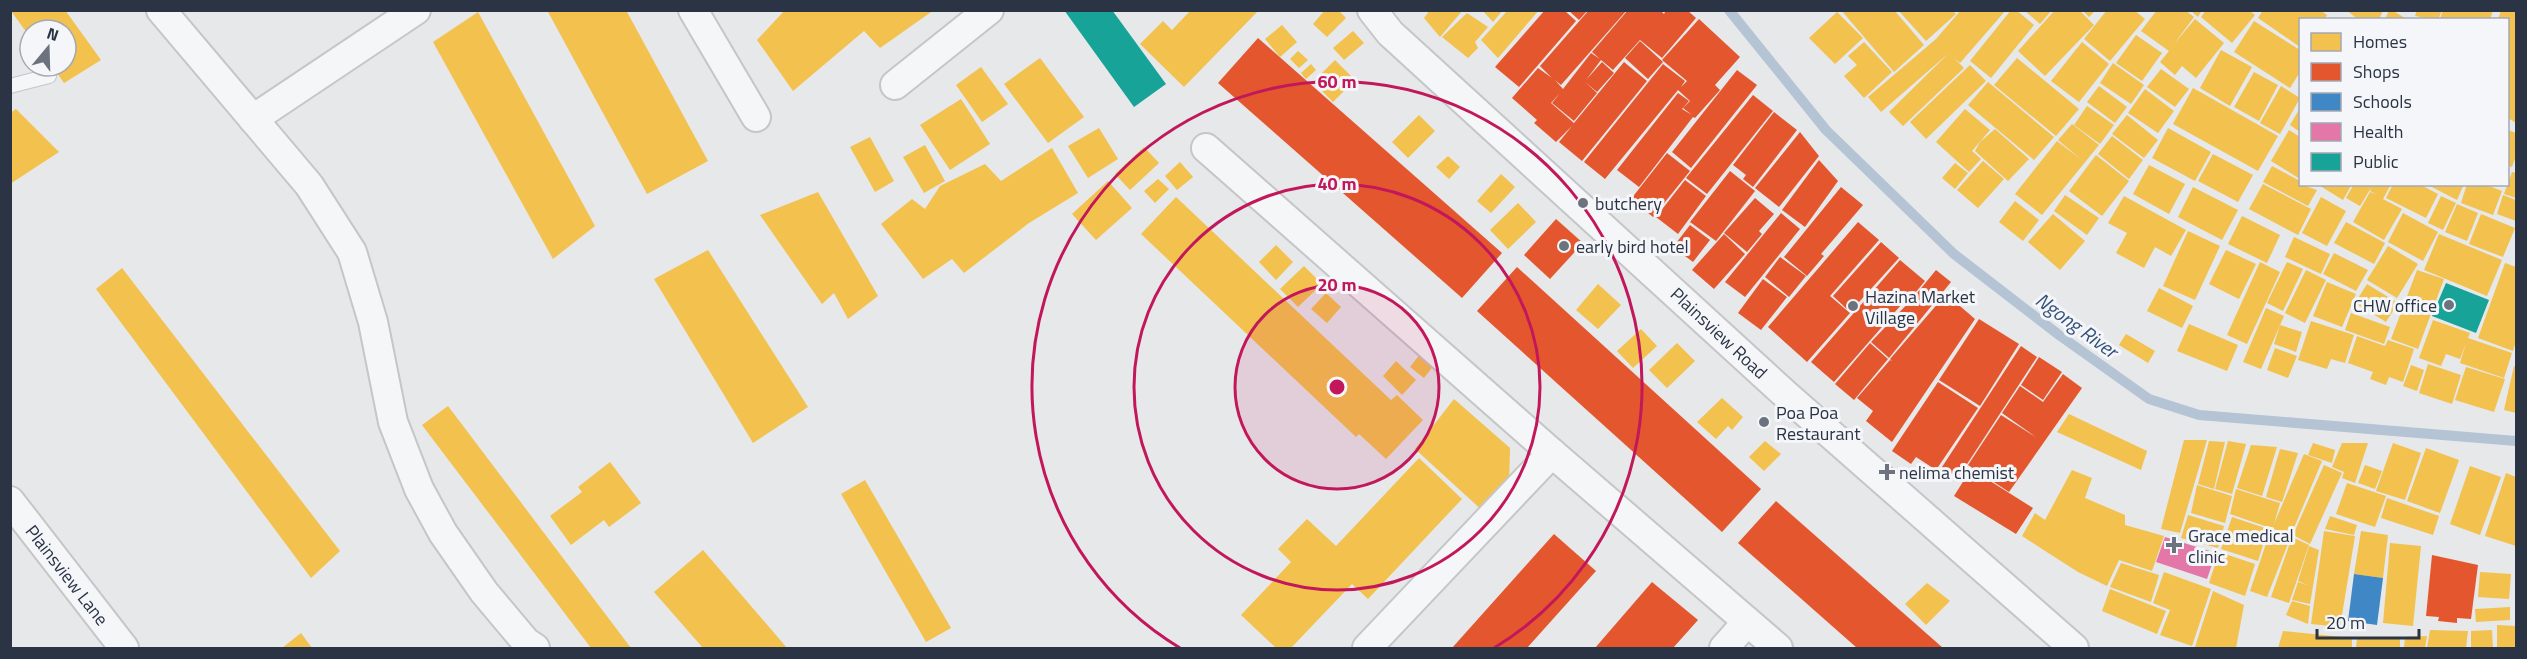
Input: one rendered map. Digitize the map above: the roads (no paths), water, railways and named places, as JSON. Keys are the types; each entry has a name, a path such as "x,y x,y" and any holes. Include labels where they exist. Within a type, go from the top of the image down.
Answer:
{"street":[{"path":"161,10 309,185 351,252 373,322 393,422 419,489 443,533 484,592 526,642 535,648"},
{"path":"253,119 416,10"},
{"path":"693,10 756,117"},
{"path":"895,85 989,10"},
{"name":"Plainsview Road","path":"1372,10 1390,33 1785,394 2073,648"},
{"path":"1206,148 1551,453 1778,648"},
{"path":"1367,648 1551,453"},
{"name":"Plainsview Lane","path":"10,501 124,648"},
{"path":"1724,648 1747,622"}],"lane":[{"path":"10,86 41,78"}],"waterway":[{"name":"Ngong River","path":"1729,10 1826,130 1954,254 2059,335 2149,399 2199,415 2516,441"}],"place":[{"name":"butchery","path":"1583,203"},
{"name":"early bird hotel","path":"1564,246"},
{"name":"CHW office","path":"2449,305"},
{"name":"Hazina Market Village","path":"1853,306"},
{"name":"Poa Poa Restaurant","path":"1764,422"},
{"name":"nelima chemist","path":"1887,472"},
{"name":"Grace medical clinic","path":"2174,545"}]}
